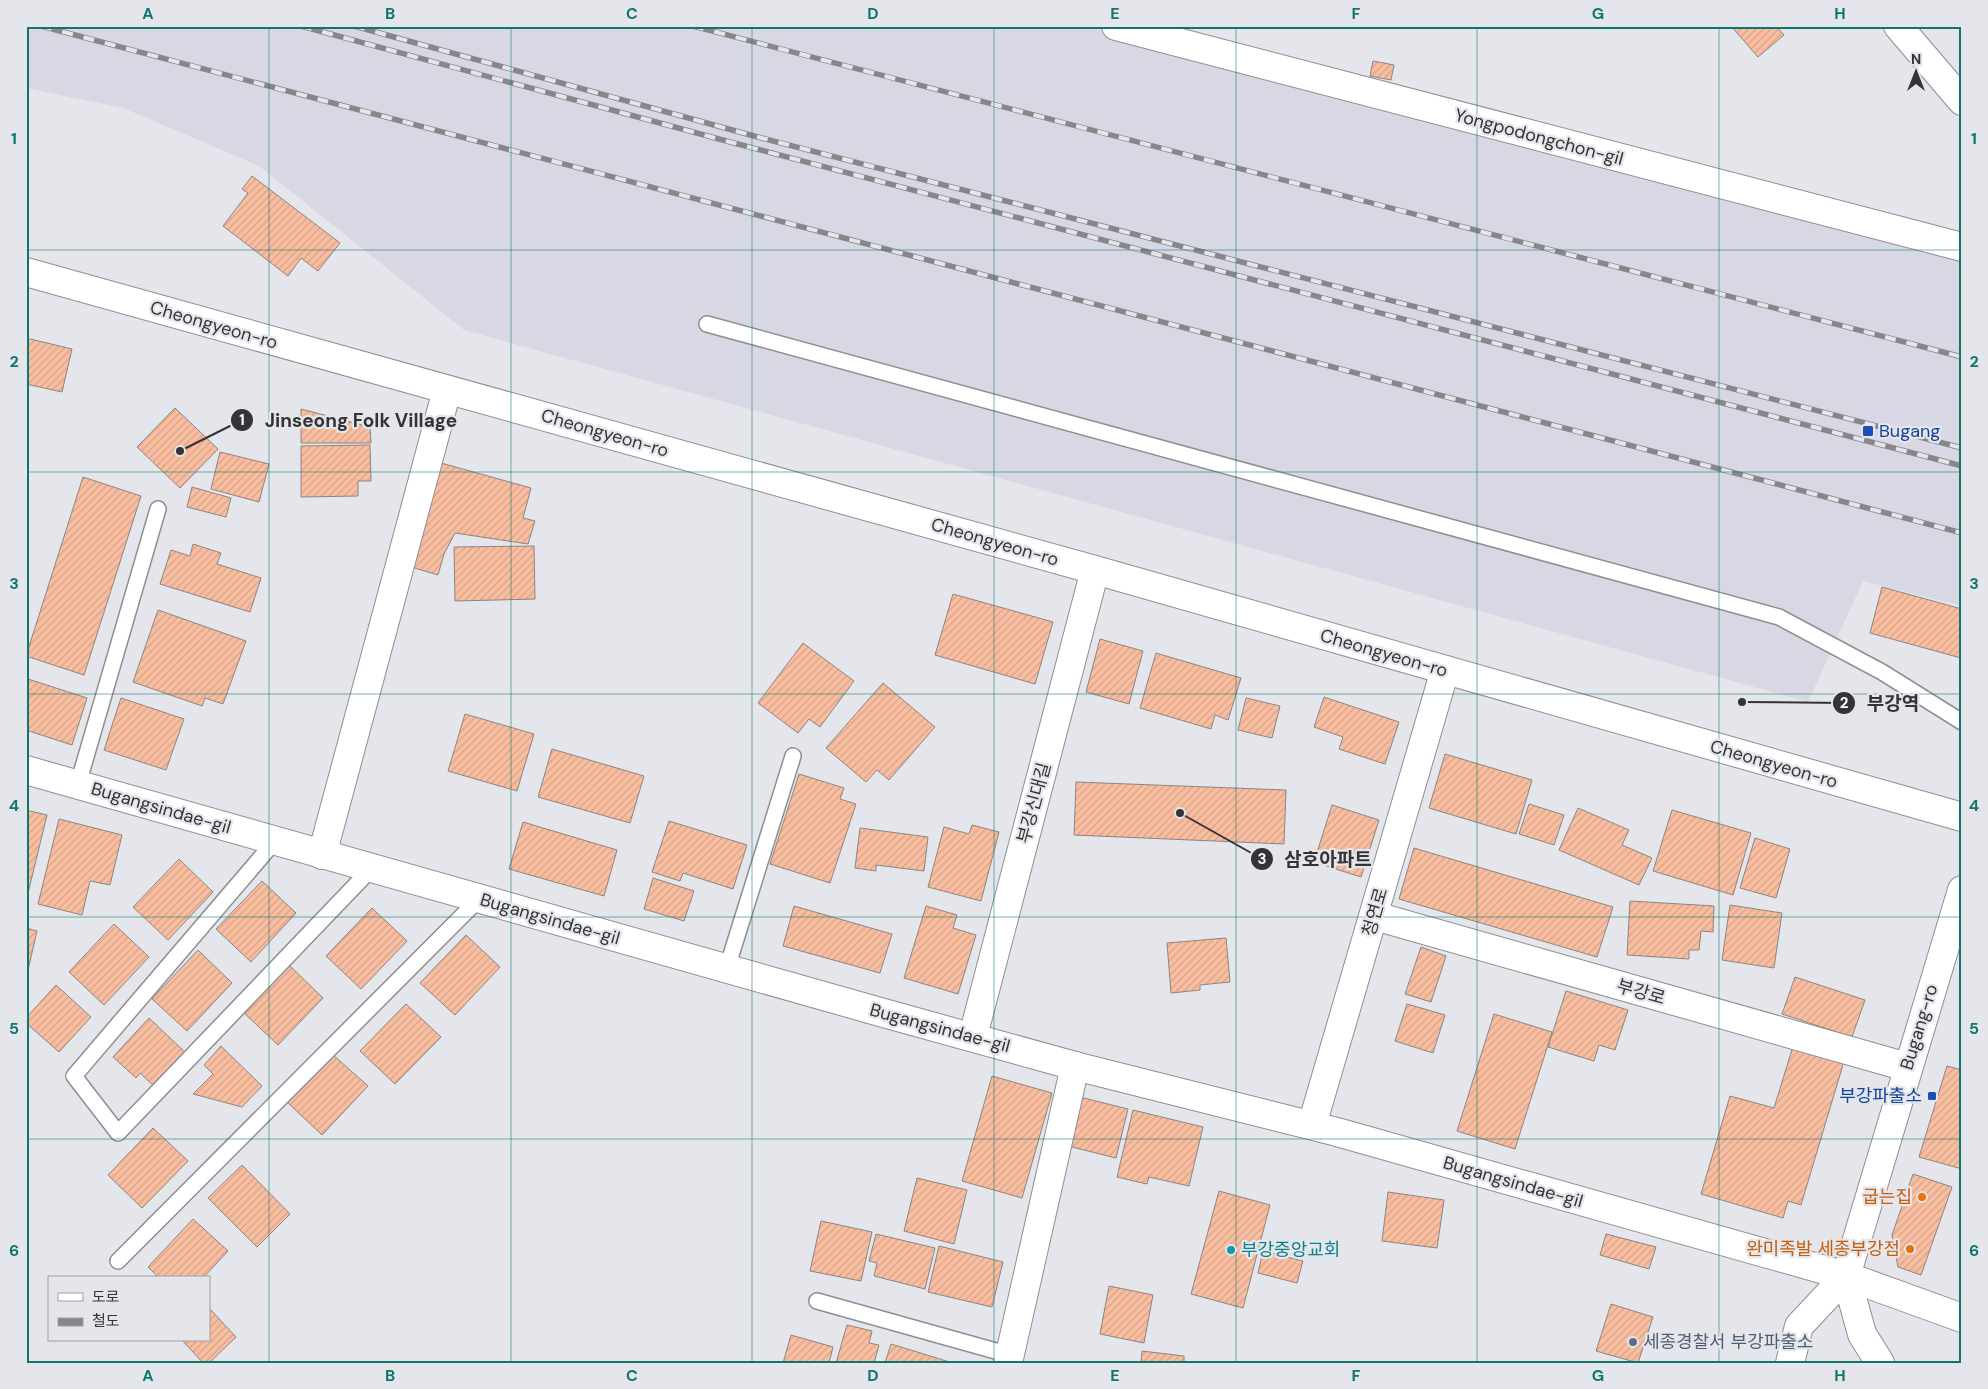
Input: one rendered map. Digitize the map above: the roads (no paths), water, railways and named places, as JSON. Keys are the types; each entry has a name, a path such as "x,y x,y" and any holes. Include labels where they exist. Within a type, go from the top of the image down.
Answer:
{"street":[{"name":"Yongpodongchon-gil","path":"1116,26 1962,247"},
{"path":"1898,26 1962,101"},
{"name":"Cheongyeon-ro","path":"26,272 1095,570 1962,817"},
{"path":"322,855 447,390"},
{"name":"부강신대길","path":"973,1036 1095,570"},
{"name":"청연로","path":"1312,1125 1445,670"},
{"name":"Bugangsindae-gil","path":"26,770 1075,1066 1312,1125 1846,1276 1962,1318"},
{"name":"Bugang-ro","path":"1846,1276 1907,1067 1955,926 1962,890"},
{"name":"부강로","path":"1374,916 1907,1067"},
{"path":"1009,1359 1075,1066"},
{"path":"1790,1363 1799,1326 1846,1276"},
{"path":"1846,1276 1862,1334 1880,1363"}],"lane":[{"path":"707,324 1779,618 1882,672 1962,722"},
{"path":"78,784 158,509"},
{"path":"726,968 793,756"},
{"path":"275,841 74,1076 118,1133 372,868"},
{"path":"118,1261 479,899"},
{"path":"817,1301 1009,1359"}],"railway":[{"path":"41,26 1962,533"},
{"path":"301,26 730,142 1962,466"},
{"path":"354,26 754,136 1962,448"},
{"path":"693,26 1962,357"}],"place":[{"name":"Bugang","path":"1868,431"},
{"name":"Jinseong Folk Village","path":"180,451"},
{"name":"부강역","path":"1742,702"},
{"name":"삼호아파트","path":"1180,813"},
{"name":"부강파출소","path":"1932,1096"},
{"name":"굽는집","path":"1922,1197"},
{"name":"완미족발 세종부강점","path":"1910,1249"},
{"name":"부강중앙교회","path":"1231,1250"},
{"name":"세종경찰서 부강파출소","path":"1633,1342"}]}
